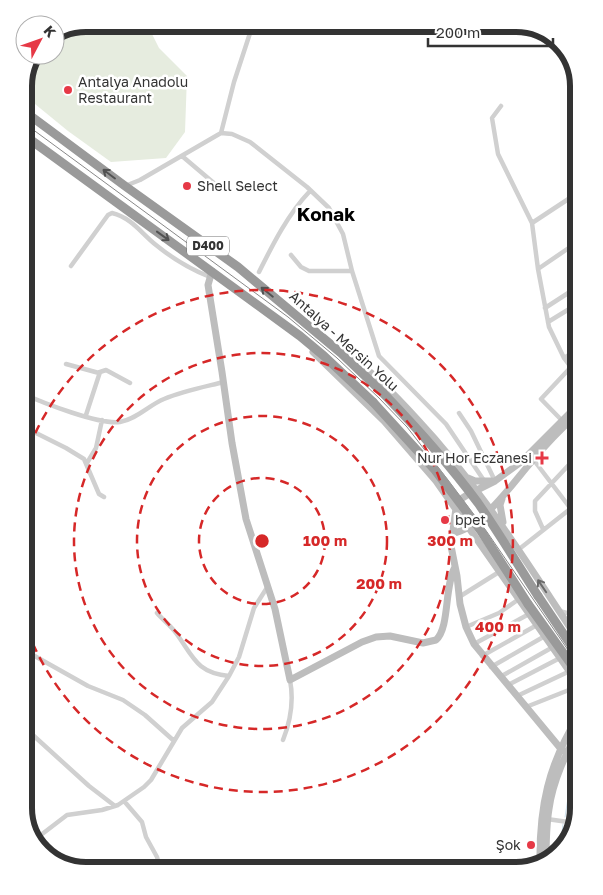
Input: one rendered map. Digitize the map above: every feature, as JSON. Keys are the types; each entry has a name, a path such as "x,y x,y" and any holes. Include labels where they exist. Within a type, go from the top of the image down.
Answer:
{"highway":[{"name":"Antalya - Mersin Yolu","path":"33,117 124,186 238,267 319,334 383,393 425,438 469,492 570,644"},
{"name":"Antalya - Mersin Yolu","path":"33,143 211,274 271,315 324,356 373,402 417,448 446,484 481,531 528,604 570,662"}],"main road":[{"path":"211,274 208,285 232,443 246,519 275,609 290,680 362,642 376,638 404,637 423,643 436,640 443,630 450,580 455,567"},
{"path":"271,315 315,354 384,422 436,481 469,526 518,600 570,671"},
{"path":"319,334 363,365 394,394 430,433 477,489 570,628"},
{"path":"453,533 469,526 491,509 570,415"},
{"path":"564,751 491,667 474,644 466,627 451,546 456,508 461,499 495,481 521,462 570,418"},
{"path":"468,478 475,481 495,481"},
{"path":"502,496 500,515 507,534"},
{"path":"541,856 546,789 570,737"},
{"path":"564,751 570,742"},
{"path":"544,819 546,854"}],"street":[{"path":"221,133 234,82 250,32"},
{"path":"501,106 492,118 496,147 532,223 548,322 564,358 570,366"},
{"path":"124,186 140,180 221,133 232,134 250,142 310,191 329,208 343,234 352,271 379,356 446,424 485,482"},
{"path":"182,156 215,184"},
{"path":"259,272 284,225 310,191"},
{"path":"532,223 570,198"},
{"path":"72,266 108,215 112,213 132,222 146,236 179,262 211,274"},
{"path":"538,269 570,247"},
{"path":"291,255 301,267 309,271 352,271"},
{"path":"545,308 570,292"},
{"path":"548,322 570,309"},
{"path":"564,358 570,354"},
{"path":"66,364 99,373 106,370 130,383"},
{"path":"570,368 541,399 570,428"},
{"path":"86,416 99,373"},
{"path":"33,398 109,423 121,422 144,412 163,400 224,382"},
{"path":"460,413 471,431 495,481"},
{"path":"87,463 96,448 102,420"},
{"path":"33,431 84,459 99,494 104,497"},
{"path":"533,459 570,508"},
{"path":"543,529 534,504 570,464"},
{"path":"518,550 570,510"},
{"path":"459,597 499,572"},
{"path":"40,836 67,815 115,806 144,788 151,780 173,740 182,728 212,702 229,676 240,657 254,608 268,586"},
{"path":"466,627 500,613 518,600"},
{"path":"559,611 570,614"},
{"path":"157,613 177,634 197,664 209,672 229,676"},
{"path":"474,644 529,614"},
{"path":"482,656 537,625"},
{"path":"491,667 545,636"},
{"path":"500,677 553,647"},
{"path":"32,655 88,686 123,700 145,715 173,740"},
{"path":"508,685 560,658"},
{"path":"517,696 570,671"},
{"path":"283,740 291,716 292,691 290,680"},
{"path":"526,706 570,689"},
{"path":"32,734 89,786 115,806"},
{"path":"124,801 142,822 146,837 158,862"},
{"path":"567,826 570,811"},
{"path":"544,819 568,822"}],"shaded area":[{"path":"86,32 151,32 159,48 187,76 185,132 166,158 111,162 33,102 34,72 37,66 65,65 65,38 76,34"}],"waterway":[{"path":"565,817 570,786"},
{"path":"561,838 563,824"}],"tram line":[{"path":"33,130 288,317 337,358 379,398 407,427 487,532 570,653"}],"place":[{"name":"Antalya Anadolu Restaurant","path":"68,90"},
{"name":"Shell Select","path":"187,186"},
{"name":"Nur Hor Eczanesi","path":"542,458"},
{"name":"bpet","path":"445,520"},
{"name":"Şok","path":"531,845"}],"district":[{"name":"Konak","path":"326,214"}]}
